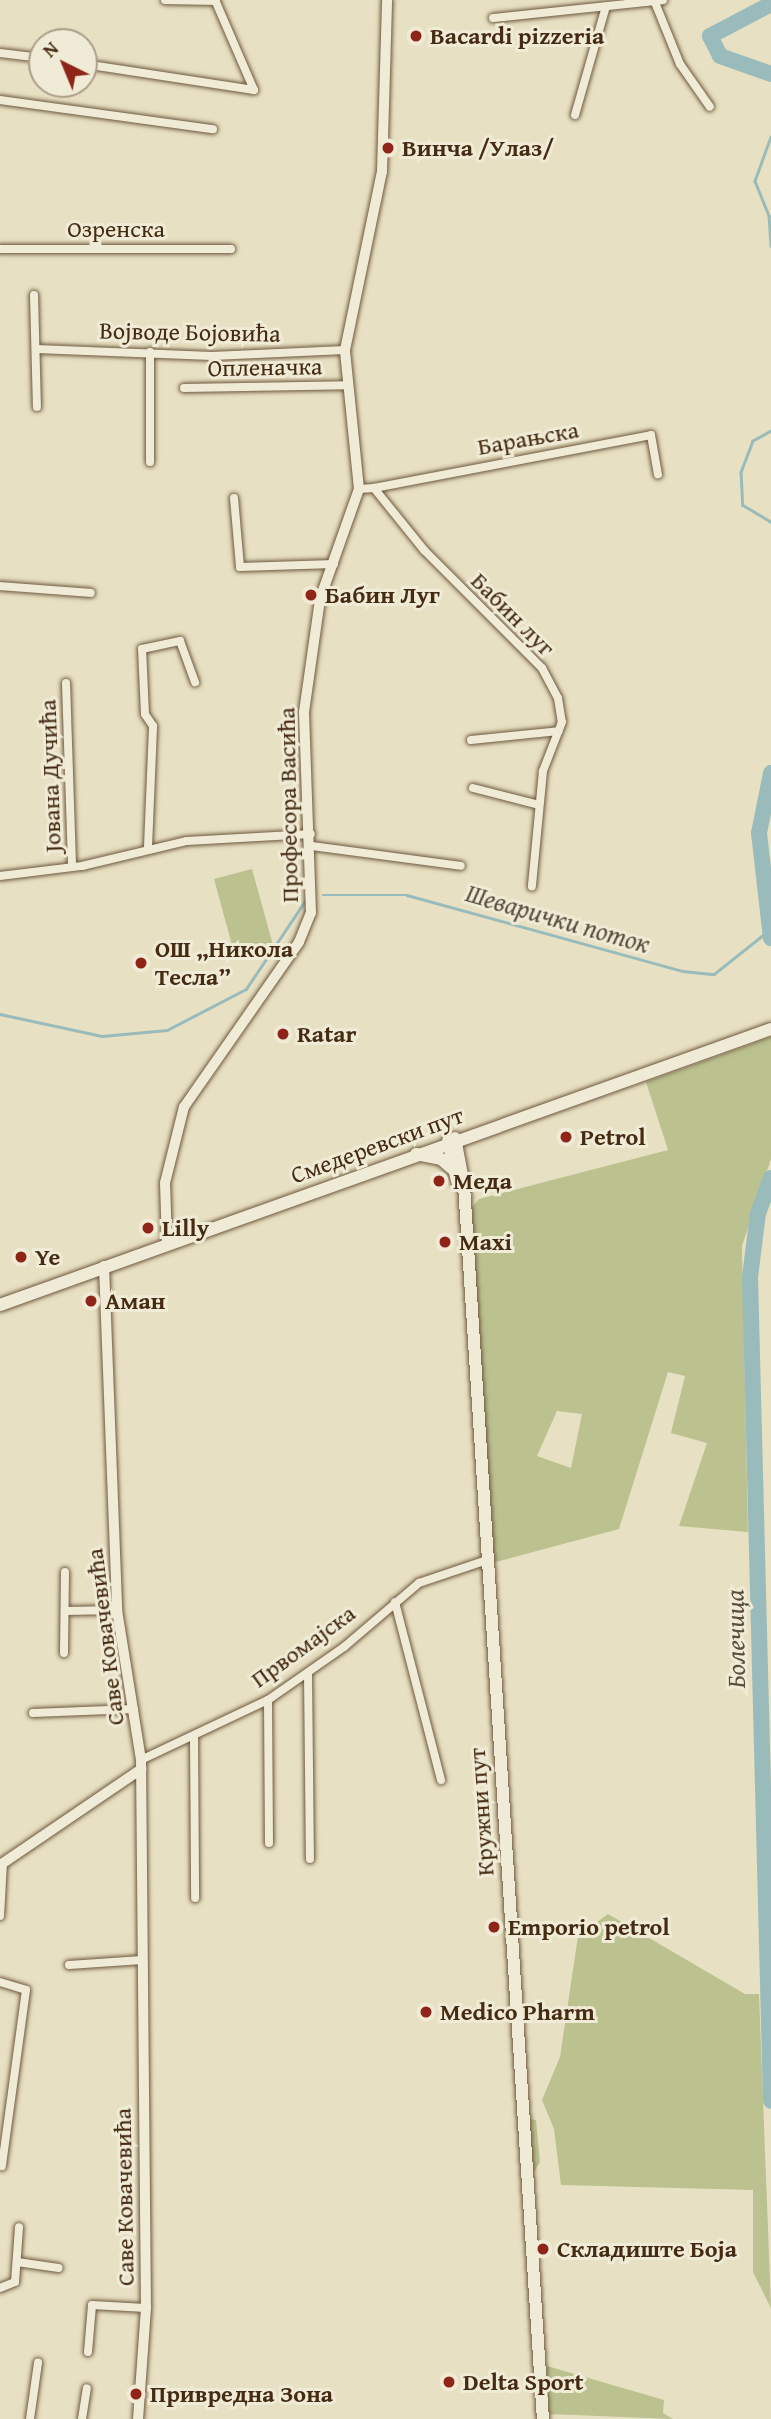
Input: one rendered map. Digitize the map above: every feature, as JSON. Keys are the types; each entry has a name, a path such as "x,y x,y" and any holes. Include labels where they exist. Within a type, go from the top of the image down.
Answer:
{"main road":[{"name":"Смедеревски пут","path":"0,1305 412,1153 771,1029"},
{"path":"412,1153 441,1159 458,1167 478,1130"},
{"name":"Кружни пут","path":"452,1139 463,1201 484,1561 543,2419"}],"street":[{"path":"98,66 253,91 216,1 165,0"},
{"name":"Професора Васића","path":"167,1245 165,1183 176,1127 213,1059 304,933 312,906 312,840 304,712 318,611 359,489 345,350 382,172 387,0"},
{"path":"493,18 657,1 680,64 710,107"},
{"path":"575,115 606,6"},
{"path":"0,53 28,56"},
{"path":"0,100 214,129"},
{"name":"Озренска","path":"0,249 232,249"},
{"path":"34,295 37,407"},
{"name":"Војводе Бојовића","path":"36,349 150,352 345,350"},
{"path":"150,352 150,463"},
{"name":"Опленачка","path":"184,388 348,385"},
{"name":"Барањска","path":"374,488 651,435 657,474"},
{"path":"359,489 374,488"},
{"name":"Бабин луг","path":"374,488 431,558 542,668 563,711 559,731 545,760 532,887"},
{"path":"234,498 240,567 334,564"},
{"path":"0,586 92,593"},
{"path":"148,847 153,726 145,714 142,649 180,641 195,682"},
{"name":"Јована Дучића","path":"66,683 72,867"},
{"path":"471,740 559,731"},
{"path":"473,788 539,806"},
{"path":"0,876 72,867 148,847 312,840 461,866"},
{"name":"Саве Ковачевића","path":"104,1266 117,1610 141,1764 146,2308 138,2419"},
{"name":"Првомајска","path":"0,1916 1,1864 141,1764 268,1700 308,1674 395,1602 433,1576 484,1561"},
{"path":"64,1653 65,1572"},
{"path":"395,1602 440,1780"},
{"path":"65,1611 117,1610"},
{"path":"308,1674 310,1859"},
{"path":"268,1700 269,1843"},
{"path":"33,1713 134,1709"},
{"path":"194,1736 195,1898"},
{"path":"69,1965 142,1960"},
{"path":"0,1982 26,1990 2,2166"},
{"path":"0,2288 15,2282 19,2227"},
{"path":"17,2262 59,2268"},
{"name":"Саве Ковачевића","path":"88,2352 92,2305 146,2308"},
{"path":"30,2419 38,2363"},
{"path":"82,2419 87,2388"}],"green space":[{"path":"252,869 273,945 235,956 214,879"},
{"path":"771,1037 771,1159 742,1246 748,1532 679,1526 707,1443 671,1433 685,1376 668,1372 619,1529 492,1563 471,1208 479,1199 668,1150 646,1082","holes":["557,1411 582,1414 571,1468 537,1456"]},
{"path":"608,1914 745,1994 759,1994 771,2308 753,2272 753,2190 561,2185 554,2129 542,2100 560,2057 578,1936"},
{"path":"530,2119 536,2120 540,2162 533,2173"},
{"path":"547,2366 664,2400 663,2413 673,2419 549,2414"}],"waterway":[{"name":"Болечица","path":"771,4 710,36 720,56 771,74"},
{"name":"Болечица","path":"771,137 755,181 769,216 771,246"},
{"name":"Болечица","path":"771,431 753,441 741,472 743,505 771,522"},
{"name":"Болечица","path":"771,773 759,833 771,938"},
{"name":"Шеварички поток","path":"323,895 407,895 683,971 714,974 768,931"},
{"name":"Шеварички поток","path":"0,1014 102,1036 167,1030 246,989 307,898"},
{"name":"Болечица","path":"771,1178 758,1213 750,1277 771,2101"}],"place":[{"name":"Bacardi pizzeria","path":"416,36"},
{"name":"Винча /Улаз/","path":"388,148"},
{"name":"Бабин Луг","path":"311,595"},
{"name":"ОШ „Никола Тесла”","path":"141,963"},
{"name":"Ratar","path":"283,1034"},
{"name":"Petrol","path":"566,1137"},
{"name":"Меда","path":"439,1181"},
{"name":"Lilly","path":"148,1228"},
{"name":"Maxi","path":"445,1242"},
{"name":"Ye","path":"21,1257"},
{"name":"Аман","path":"91,1301"},
{"name":"Emporio petrol","path":"494,1927"},
{"name":"Medico Pharm","path":"426,2012"},
{"name":"Складиште Боја","path":"543,2249"},
{"name":"Delta Sport","path":"449,2382"},
{"name":"Привредна Зона","path":"136,2394"}]}
